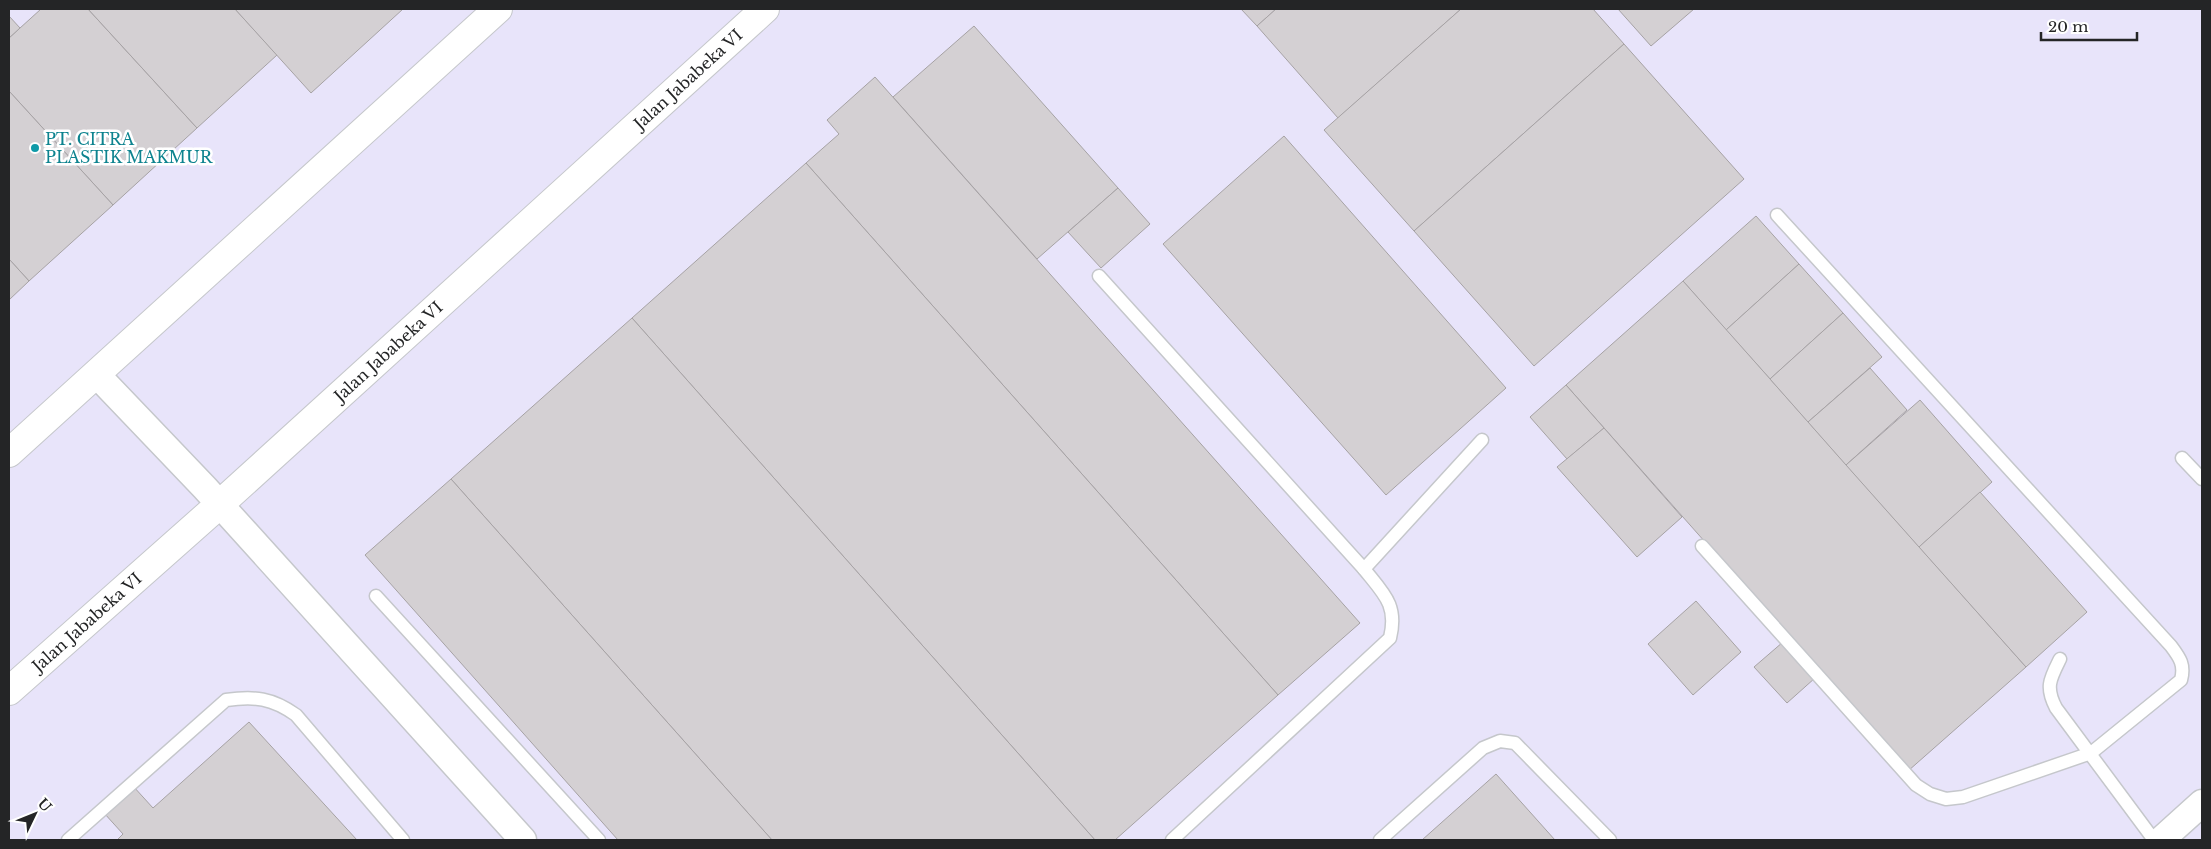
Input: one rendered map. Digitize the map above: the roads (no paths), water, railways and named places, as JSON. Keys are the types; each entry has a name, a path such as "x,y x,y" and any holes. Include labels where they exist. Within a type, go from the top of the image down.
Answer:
{"street":[{"path":"9,453 498,9"},
{"name":"Jalan Jababeka VI","path":"9,691 212,496 765,9"},
{"path":"97,375 212,496 523,840"},
{"path":"2161,840 2202,803"}],"lane":[{"path":"1702,546 1916,785 1930,794 1946,799 1979,793 2091,753 2181,680 2184,670 2182,663 2171,646 1777,215"},
{"path":"1099,276 1364,569 1390,602 1394,621 1390,638 1172,840"},
{"path":"1364,569 1482,440"},
{"path":"2182,458 2202,479"},
{"path":"376,596 599,840"},
{"path":"2060,659 2051,677 2049,693 2056,708 2154,840"},
{"path":"68,840 226,700 246,697 279,704 296,715 403,840"},
{"path":"1380,840 1483,748 1500,741 1515,743 1610,840"}],"place":[{"name":"PT. CITRA PLASTIK MAKMUR","path":"35,148"}]}
